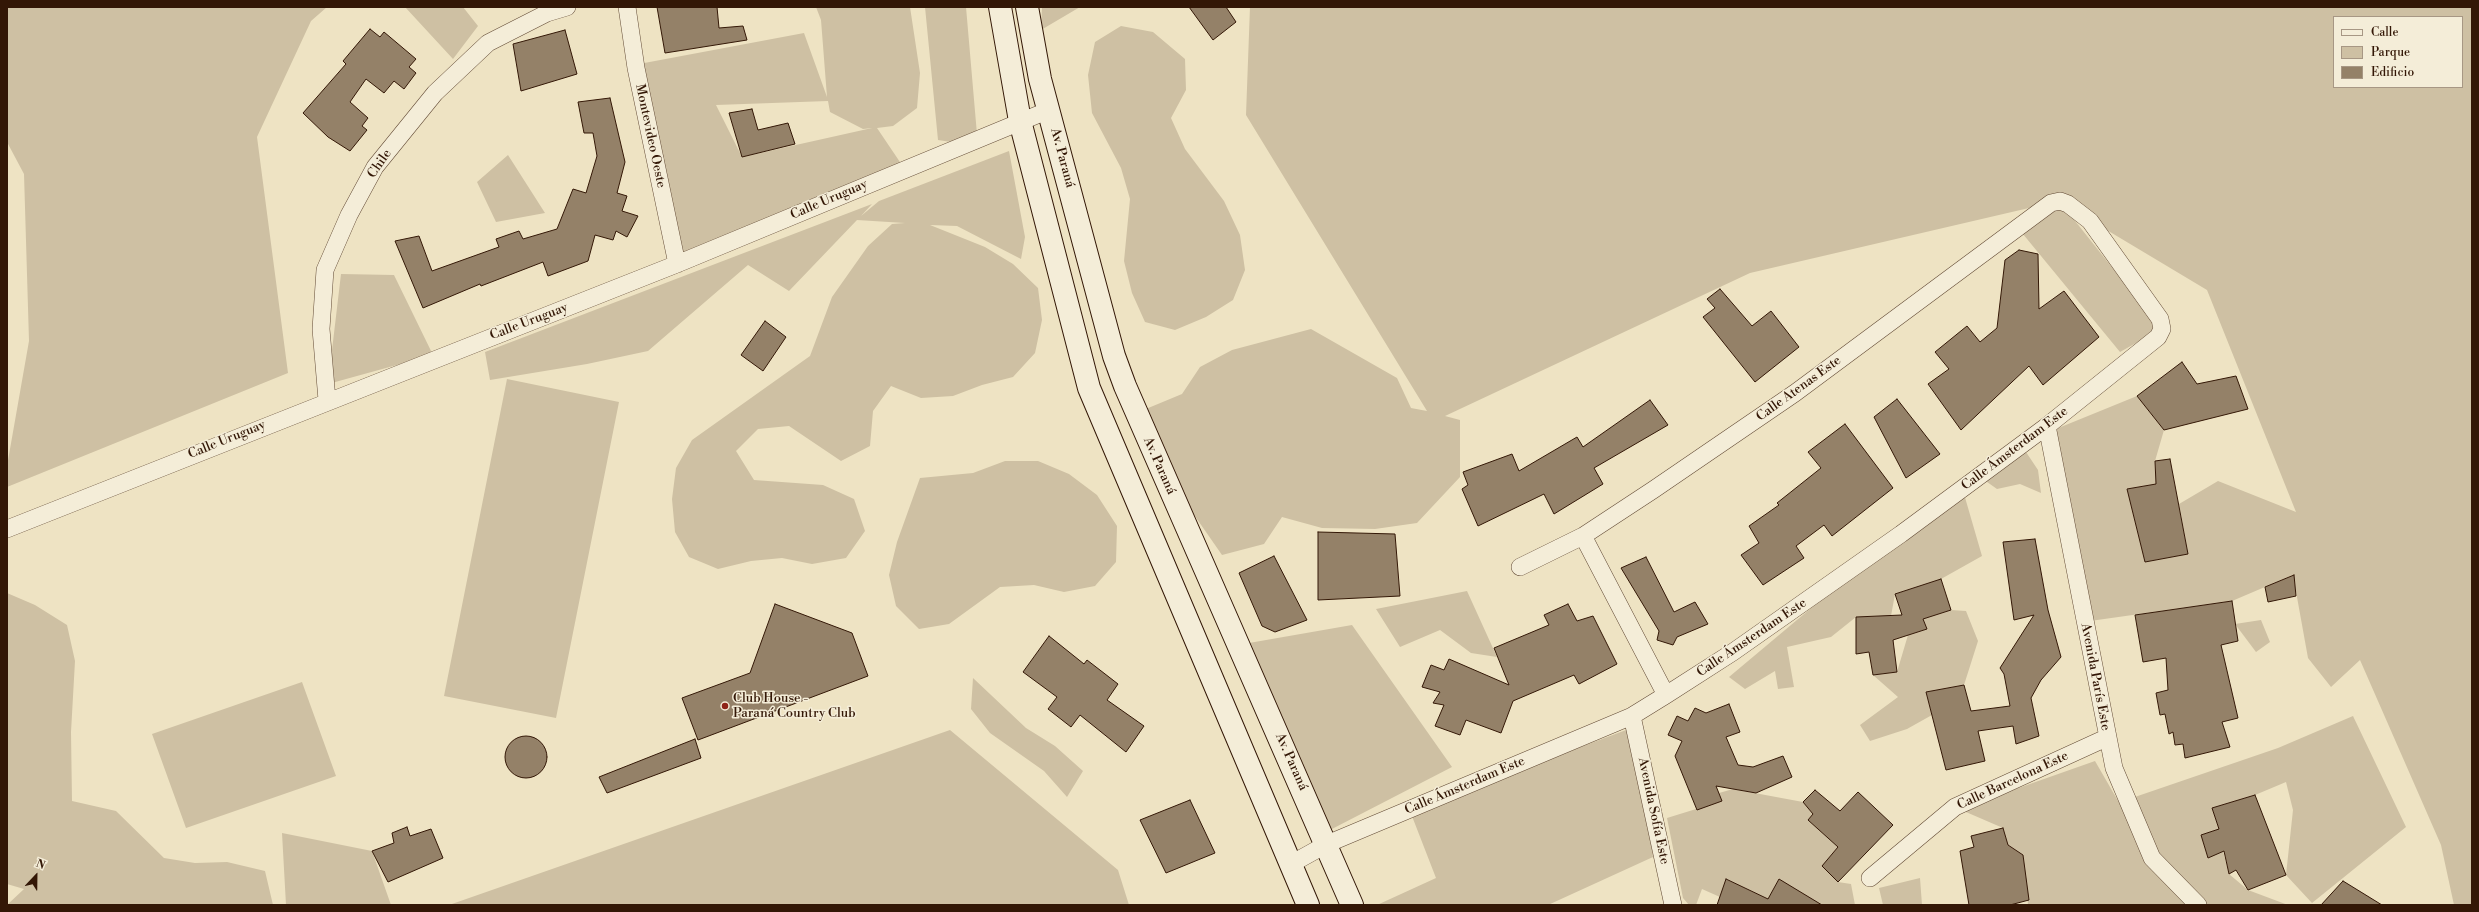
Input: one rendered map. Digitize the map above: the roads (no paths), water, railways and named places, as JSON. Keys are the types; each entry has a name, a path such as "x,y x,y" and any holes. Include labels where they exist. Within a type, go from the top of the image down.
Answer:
{"street":[{"name":"Chile","path":"327,400 321,329 325,270 348,215 375,167 435,93 488,43 547,13 568,7"},
{"name":"Montevideo Oeste","path":"627,7 636,68 677,264"},
{"path":"1000,7 1020,121 1089,388 1308,905"},
{"name":"Av. Paraná","path":"1027,7 1040,79 1114,356 1125,386 1327,844 1352,905"},
{"name":"Calle Uruguay","path":"7,529 327,400 677,264 1049,110"},
{"name":"Calle Atenas Este","path":"1520,567 1583,536 1795,393 2051,203 2060,201 2068,204"},
{"name":"Calle Ámsterdam Este","path":"1291,864 1327,844 1632,716 1733,652 1901,534 2047,426 2158,337 2162,329 2162,324 2156,312 2090,221 2068,204"},
{"name":"Avenida París Este","path":"2047,426 2106,738 2114,768 2152,858 2198,905"},
{"path":"1583,536 1666,695"},
{"name":"Avenida Sofía Este","path":"1632,716 1673,905"},
{"name":"Calle Barcelona Este","path":"1870,878 1955,807 2106,738"}],"place":[{"name":"Club House - Paraná Country Club","path":"725,706"}]}
